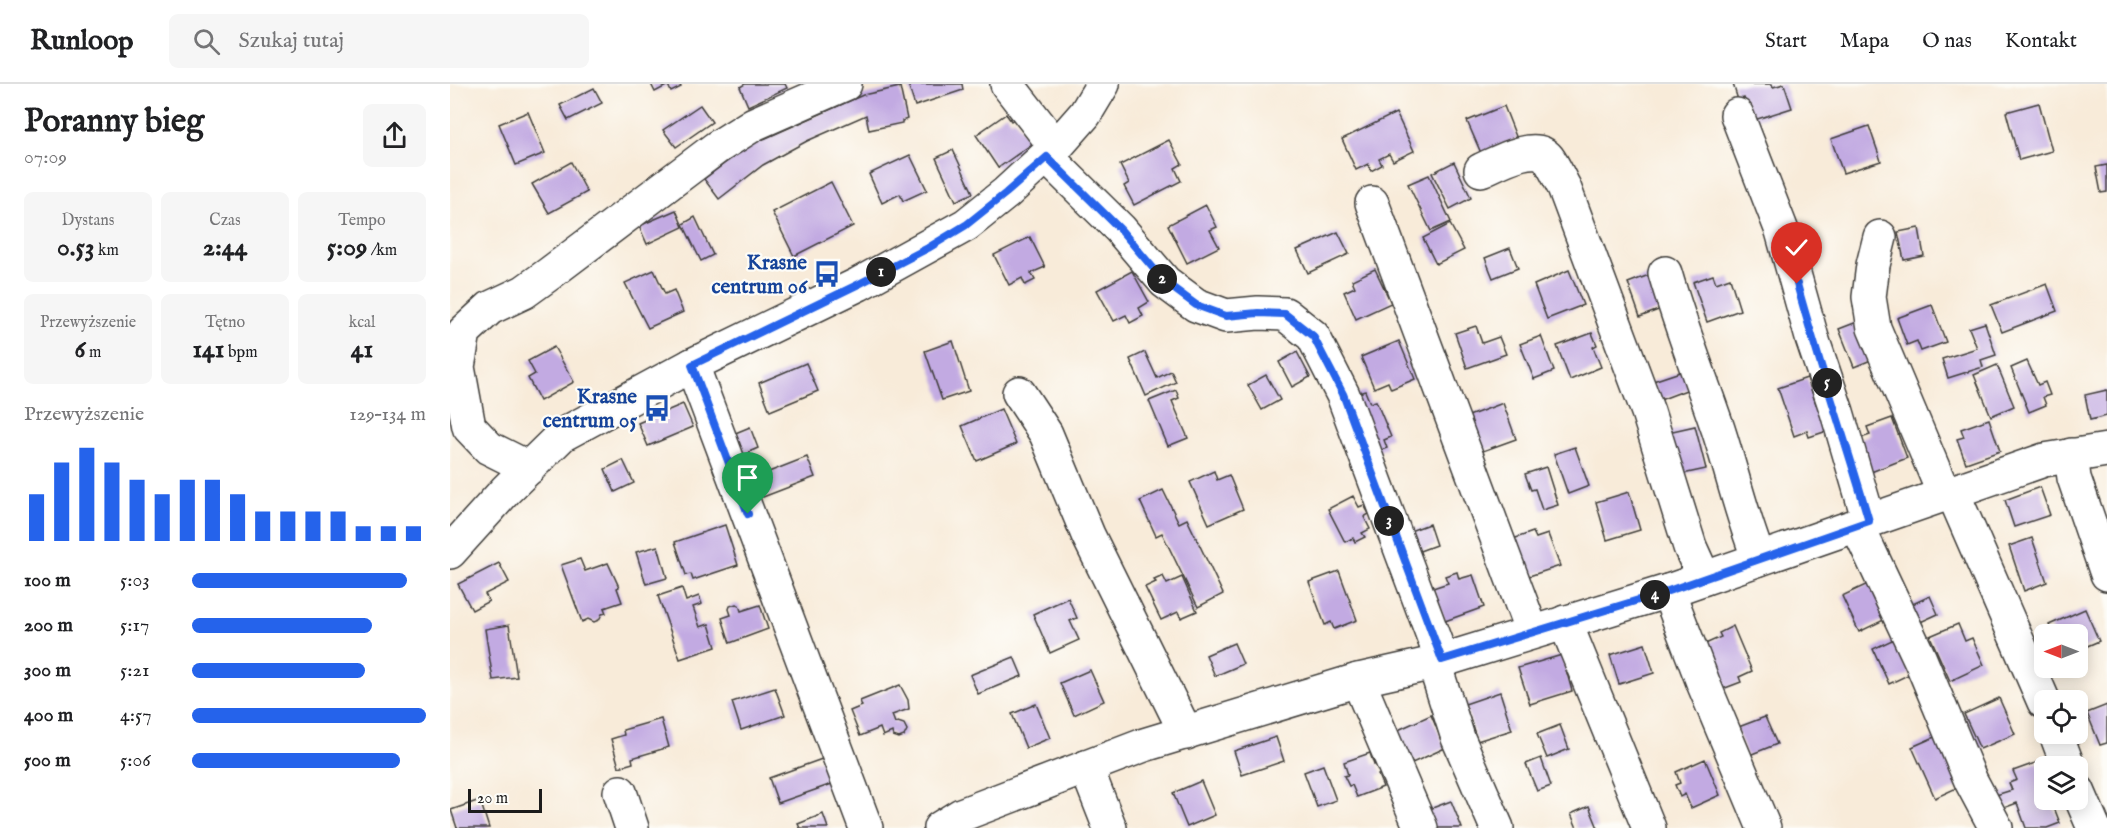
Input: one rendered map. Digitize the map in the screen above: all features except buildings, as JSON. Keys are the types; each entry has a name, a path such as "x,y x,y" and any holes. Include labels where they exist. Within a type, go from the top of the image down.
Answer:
{"street":[{"path":"529,468 489,448 469,427 458,367 464,332 490,309 541,280 716,148 754,124 845,84"},
{"path":"1007,84 1051,152 1165,282 1196,305 1226,316 1258,313 1285,314 1313,336 1343,394 1438,661 1458,738 1497,828"},
{"path":"450,552 506,490 562,435 692,365 859,284 966,225 1051,152 1085,114 1103,84"},
{"path":"1737,115 1782,231 1812,338 1837,412 1863,523 1971,781 1996,828"},
{"path":"1481,170 1524,152 1535,151 1546,156 1564,188 1648,411 1690,547 1704,578"},
{"path":"1372,203 1532,632"},
{"path":"1880,237 1873,265 1869,297 1874,328 2038,690"},
{"path":"1665,273 1679,321 1718,430 1745,524 1759,559"},
{"path":"692,365 866,828"},
{"path":"1019,393 1046,434 1088,535 1186,733"},
{"path":"940,828 961,815 1144,745 1358,680 1438,661 1668,591 2044,460 2107,450"},
{"path":"2071,455 2074,478 2107,574"},
{"path":"1668,591 1704,686 1764,828"},
{"path":"1565,622 1648,828"},
{"path":"1358,680 1421,828"},
{"path":"1086,767 1110,828"},
{"path":"620,792 632,828"},
{"path":"2086,810 2094,828"}],"place":[{"name":"Krasne centrum 06","path":"827,274"},
{"name":"Krasne centrum 05","path":"657,408"}],"route":[{"path":"748,514 692,365 928,248 966,225 1047,157 1120,229 1165,282 1196,305 1226,316 1258,313 1285,314 1313,336 1343,394 1442,660 1668,591 1869,521 1797,284"}]}
